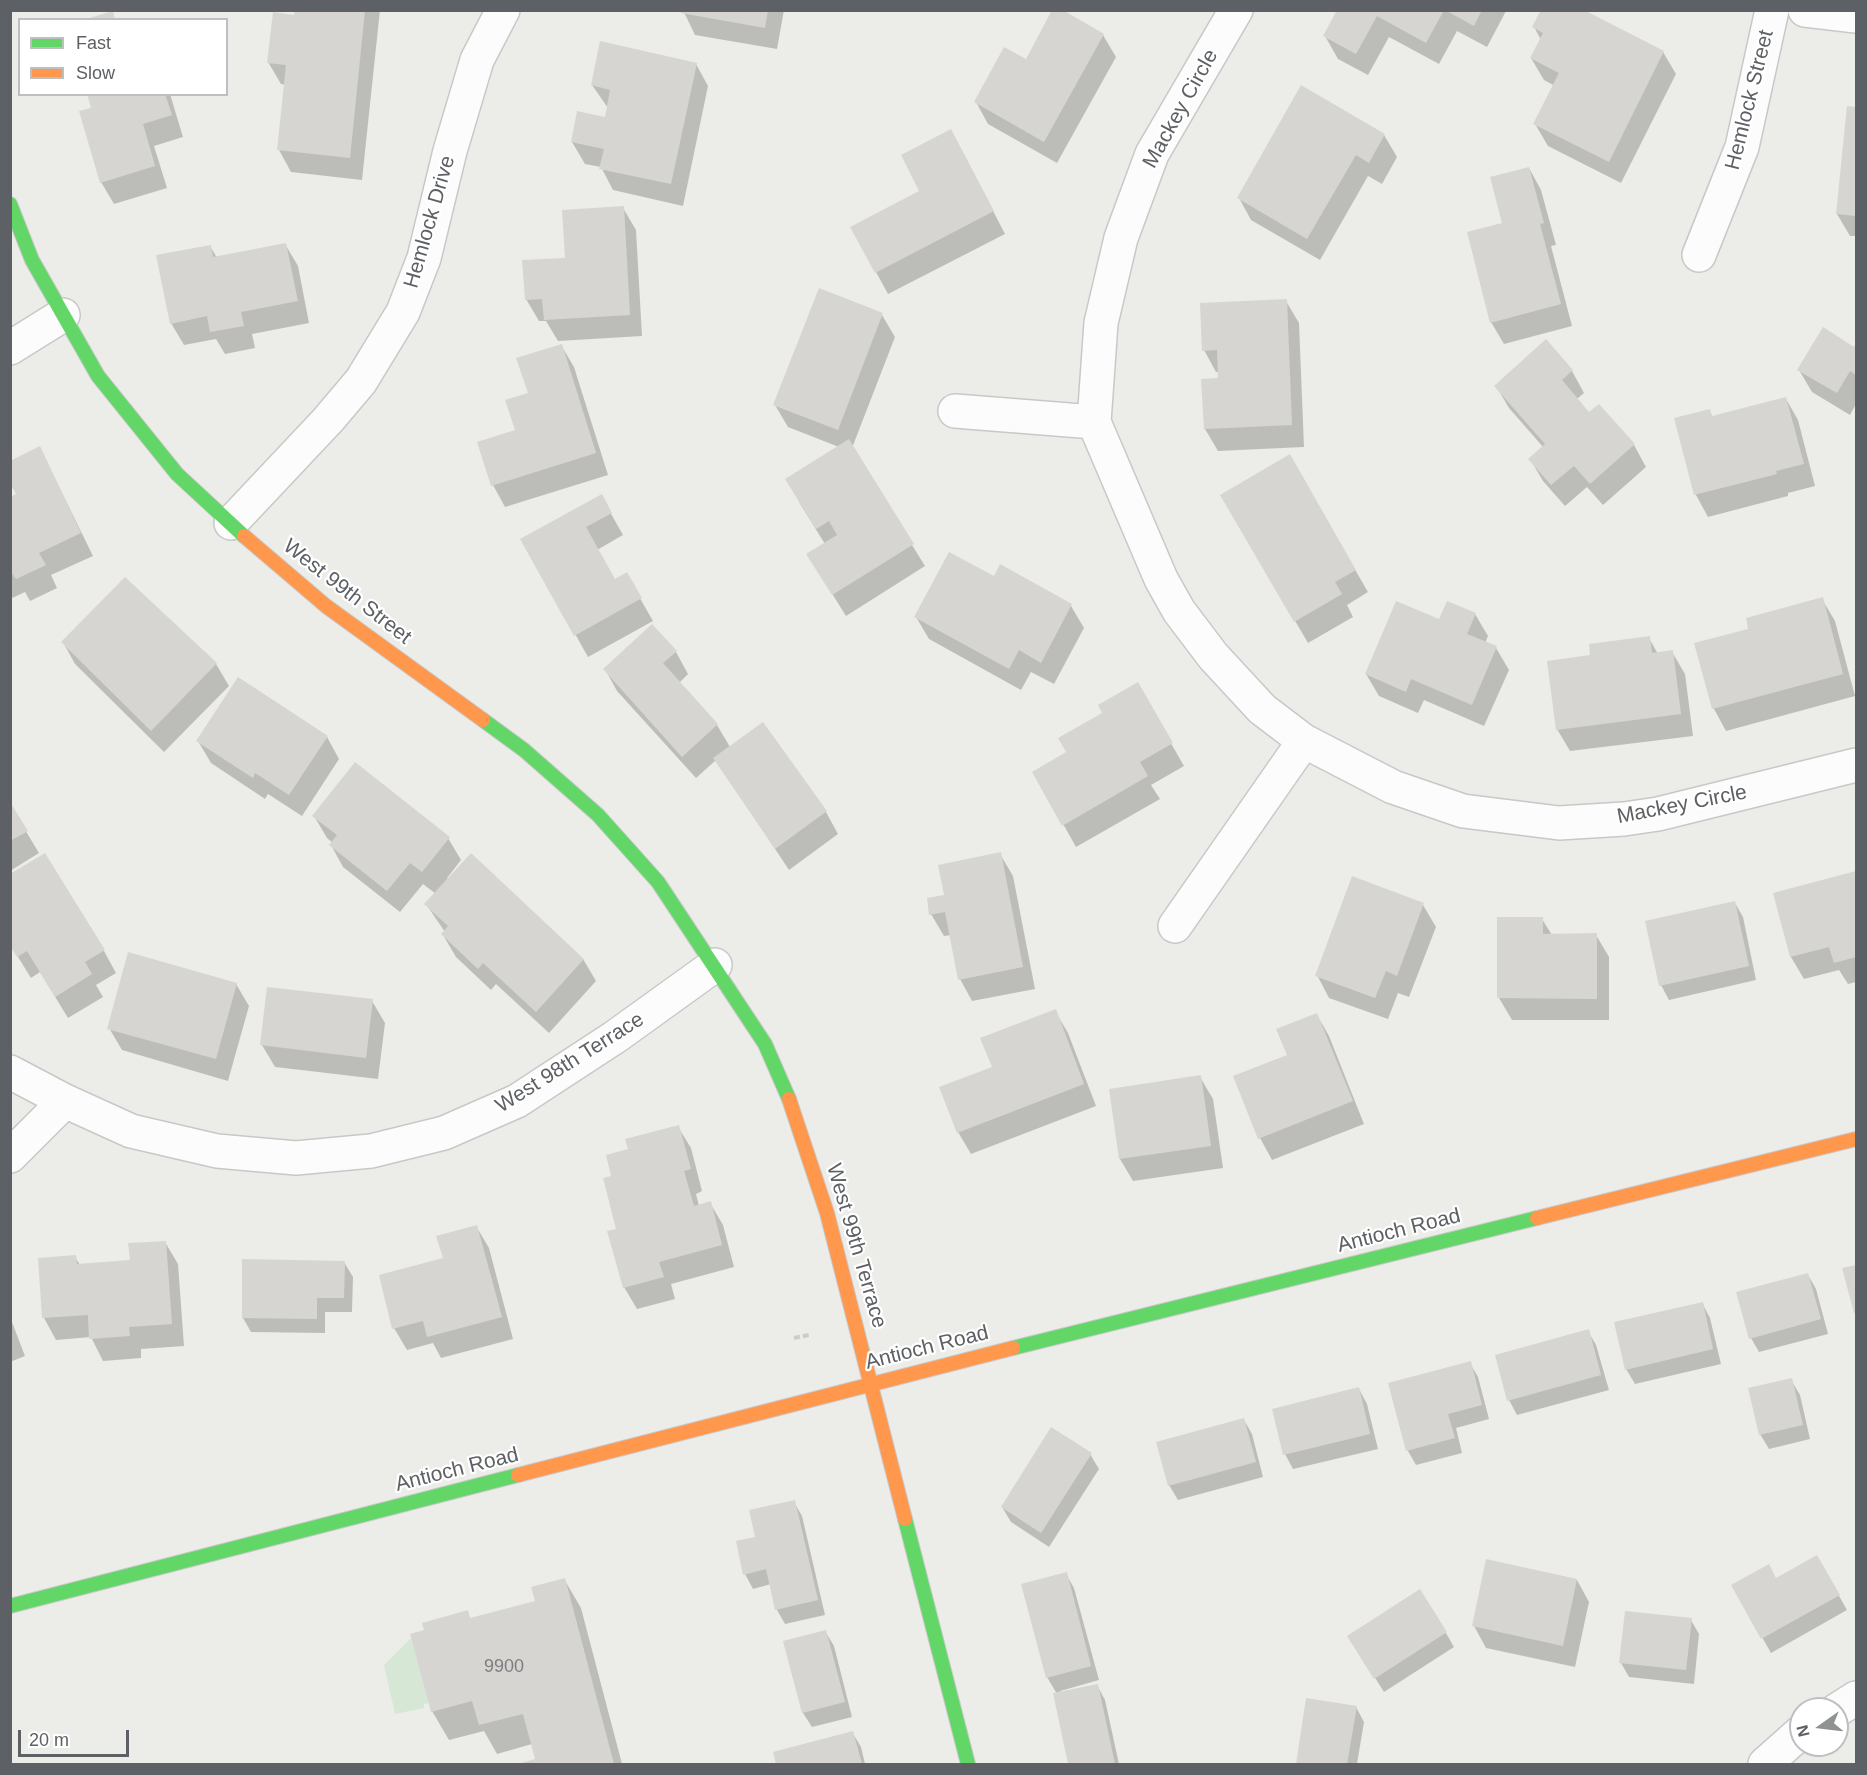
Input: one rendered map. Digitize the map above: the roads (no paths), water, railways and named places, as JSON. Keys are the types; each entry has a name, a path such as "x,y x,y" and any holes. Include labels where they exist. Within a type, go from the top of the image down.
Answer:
{"street":[{"name":"Hemlock Drive","path":"231,524 328,420 361,381 403,312 424,258 450,151 477,60 503,10"},
{"name":"Mackey Circle","path":"1236,10 1152,154 1121,238 1101,323 1094,422 1161,579 1179,611 1213,657 1262,709 1304,741 1393,787 1463,811 1559,823 1658,814 1857,765"},
{"name":"Hemlock Street","path":"1699,255 1742,147 1772,10"},
{"path":"1805,10 1857,16"},
{"name":"West 99th Street","path":"10,204 32,261 98,376 126,414 177,474 326,606 524,750 597,815 658,882 715,965"},
{"path":"10,348 63,315"},
{"path":"955,411 1094,422"},
{"path":"1176,926 1304,741"},
{"name":"West 98th Terrace","path":"10,1072 65,1101 131,1131 217,1151 296,1158 371,1151 444,1133 517,1101 615,1037 715,965"},
{"name":"West 99th Terrace","path":"715,965 765,1044 795,1112 827,1212 968,1764"},
{"path":"10,1156 65,1101"},
{"name":"Antioch Road","path":"10,1606 872,1383 1857,1139"},
{"path":"1765,1764 1789,1743"}]}
